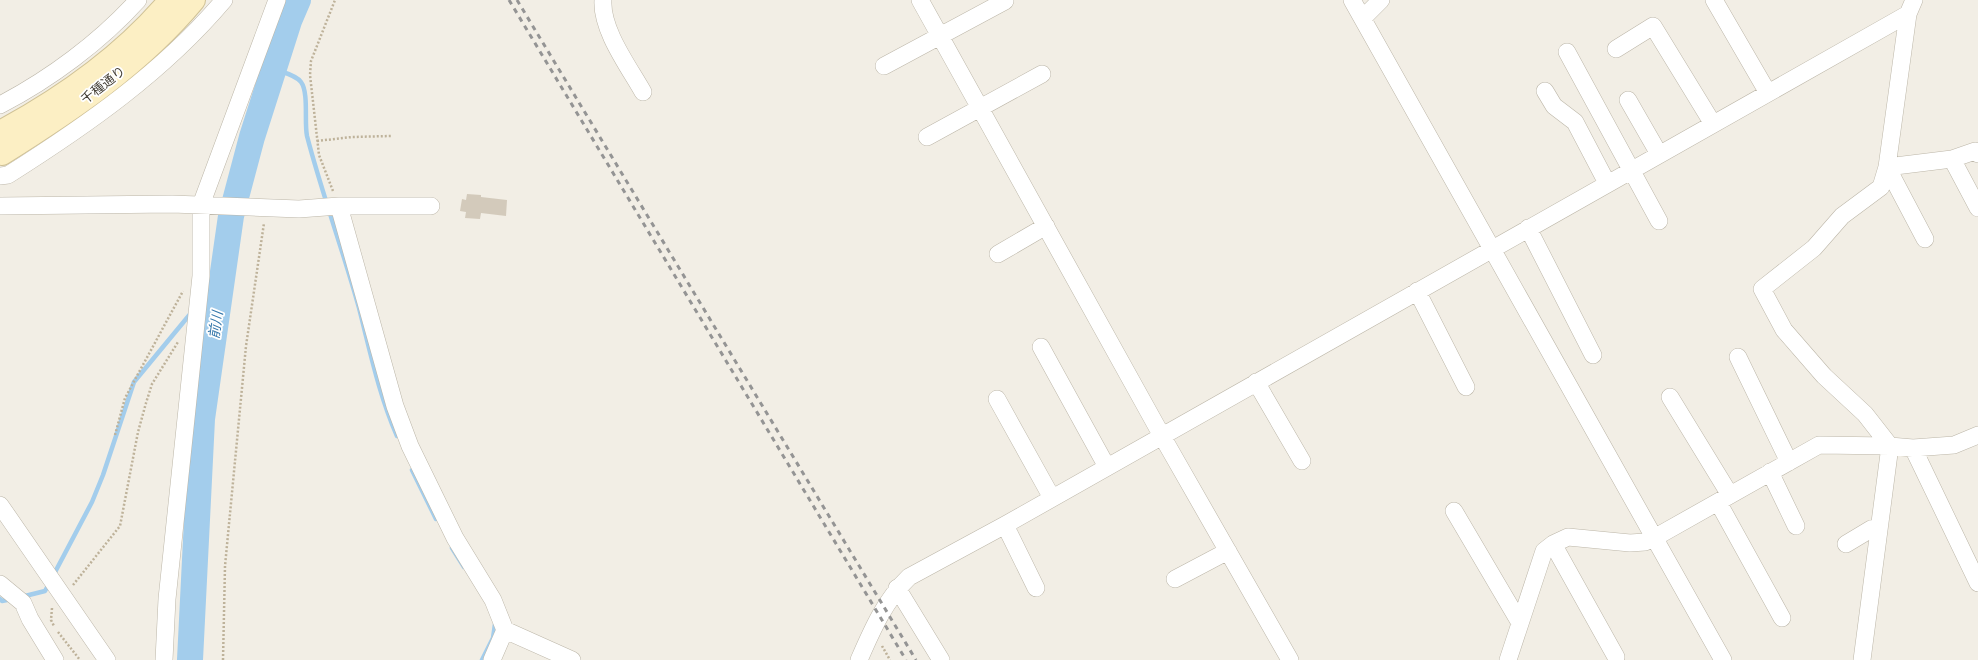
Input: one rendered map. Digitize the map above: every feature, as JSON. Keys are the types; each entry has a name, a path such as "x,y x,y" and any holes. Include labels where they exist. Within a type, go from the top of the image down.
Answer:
{"street":[{"path":"0,105 48,75 87,46 138,0"},
{"name":"千種通り","path":"0,132 36,113 80,82 136,36 170,0"},
{"name":"千種通り","path":"1,154 82,102 115,76 152,44 194,0"},
{"path":"0,176 8,175 52,148 129,92 166,60 224,0"},
{"path":"164,660 167,599 201,273 202,205 277,0"},
{"path":"603,0 602,10 613,39 643,92"},
{"path":"920,0 1162,436 1290,660"},
{"path":"1352,0 1493,248 1723,660"},
{"path":"1363,18 1381,0"},
{"path":"1714,0 1768,93"},
{"path":"884,66 1005,1"},
{"path":"858,660 879,616 897,588 909,577 1005,525 1768,93 1911,7"},
{"path":"1862,660 1890,446 1865,414 1824,376 1784,330 1762,289 1814,248 1842,216 1881,187 1887,167 1911,7"},
{"path":"1616,49 1653,26 1713,124"},
{"path":"1567,52 1659,221"},
{"path":"927,137 981,109 1042,74"},
{"path":"1545,91 1554,106 1575,122 1607,184"},
{"path":"1628,100 1659,154"},
{"path":"1887,167 1952,159 1975,151 1978,154"},
{"path":"1952,159 1978,208"},
{"path":"1887,167 1925,239"},
{"path":"0,206 172,204 266,208 431,206"},
{"path":"332,207 392,398 407,439 431,492 452,531 494,600 505,630 492,660"},
{"path":"998,254 1046,226"},
{"path":"1528,228 1593,355"},
{"path":"1417,291 1466,387"},
{"path":"1041,347 1107,467"},
{"path":"1738,358 1789,462"},
{"path":"1256,382 1302,462"},
{"path":"1670,397 1724,499 1782,618"},
{"path":"997,399 1052,498"},
{"path":"1508,660 1544,551 1553,544 1568,537 1630,543 1645,542 1819,445 1890,446 1913,448 1954,445 1978,435"},
{"path":"1913,448 1978,582"},
{"path":"1770,472 1796,526"},
{"path":"0,505 107,660"},
{"path":"1454,511 1520,623"},
{"path":"1005,525 1036,588"},
{"path":"1846,544 1872,529 1878,536"},
{"path":"1553,544 1616,657"},
{"path":"1175,579 1228,551"},
{"path":"0,584 23,603 30,619 55,660"},
{"path":"897,588 940,660"},
{"path":"505,630 572,660"}],"path":[{"path":"332,207 317,141 310,75 311,61 335,0"},
{"path":"317,141 352,136 391,136"},
{"path":"224,660 226,566 244,362 266,208"},
{"path":"115,434 125,398 189,280 201,273"},
{"path":"71,587 120,526 138,432 152,384 179,339"},
{"path":"56,604 51,610 51,620 56,629 80,660"}],"building":[{"path":"467,194 507,200 506,216 481,213 480,219 465,218 466,212 460,211 462,199 466,200"}],"waterway":[{"name":"前川","path":"190,660 202,419 231,216 252,137 289,21 298,0"},
{"path":"274,69 296,77 301,82 303,87 306,100 307,136 353,286 380,389 397,436"},
{"path":"204,298 221,277"},
{"path":"53,576 92,502 103,475 134,382 191,313"},
{"path":"412,470 436,519"},
{"path":"452,548 464,567"},
{"path":"21,597 45,591 50,582"},
{"path":"0,599 2,601 12,599"},
{"path":"482,660 493,638 495,624"}],"railway":[{"path":"509,0 906,660"},
{"path":"517,0 916,660"}]}
